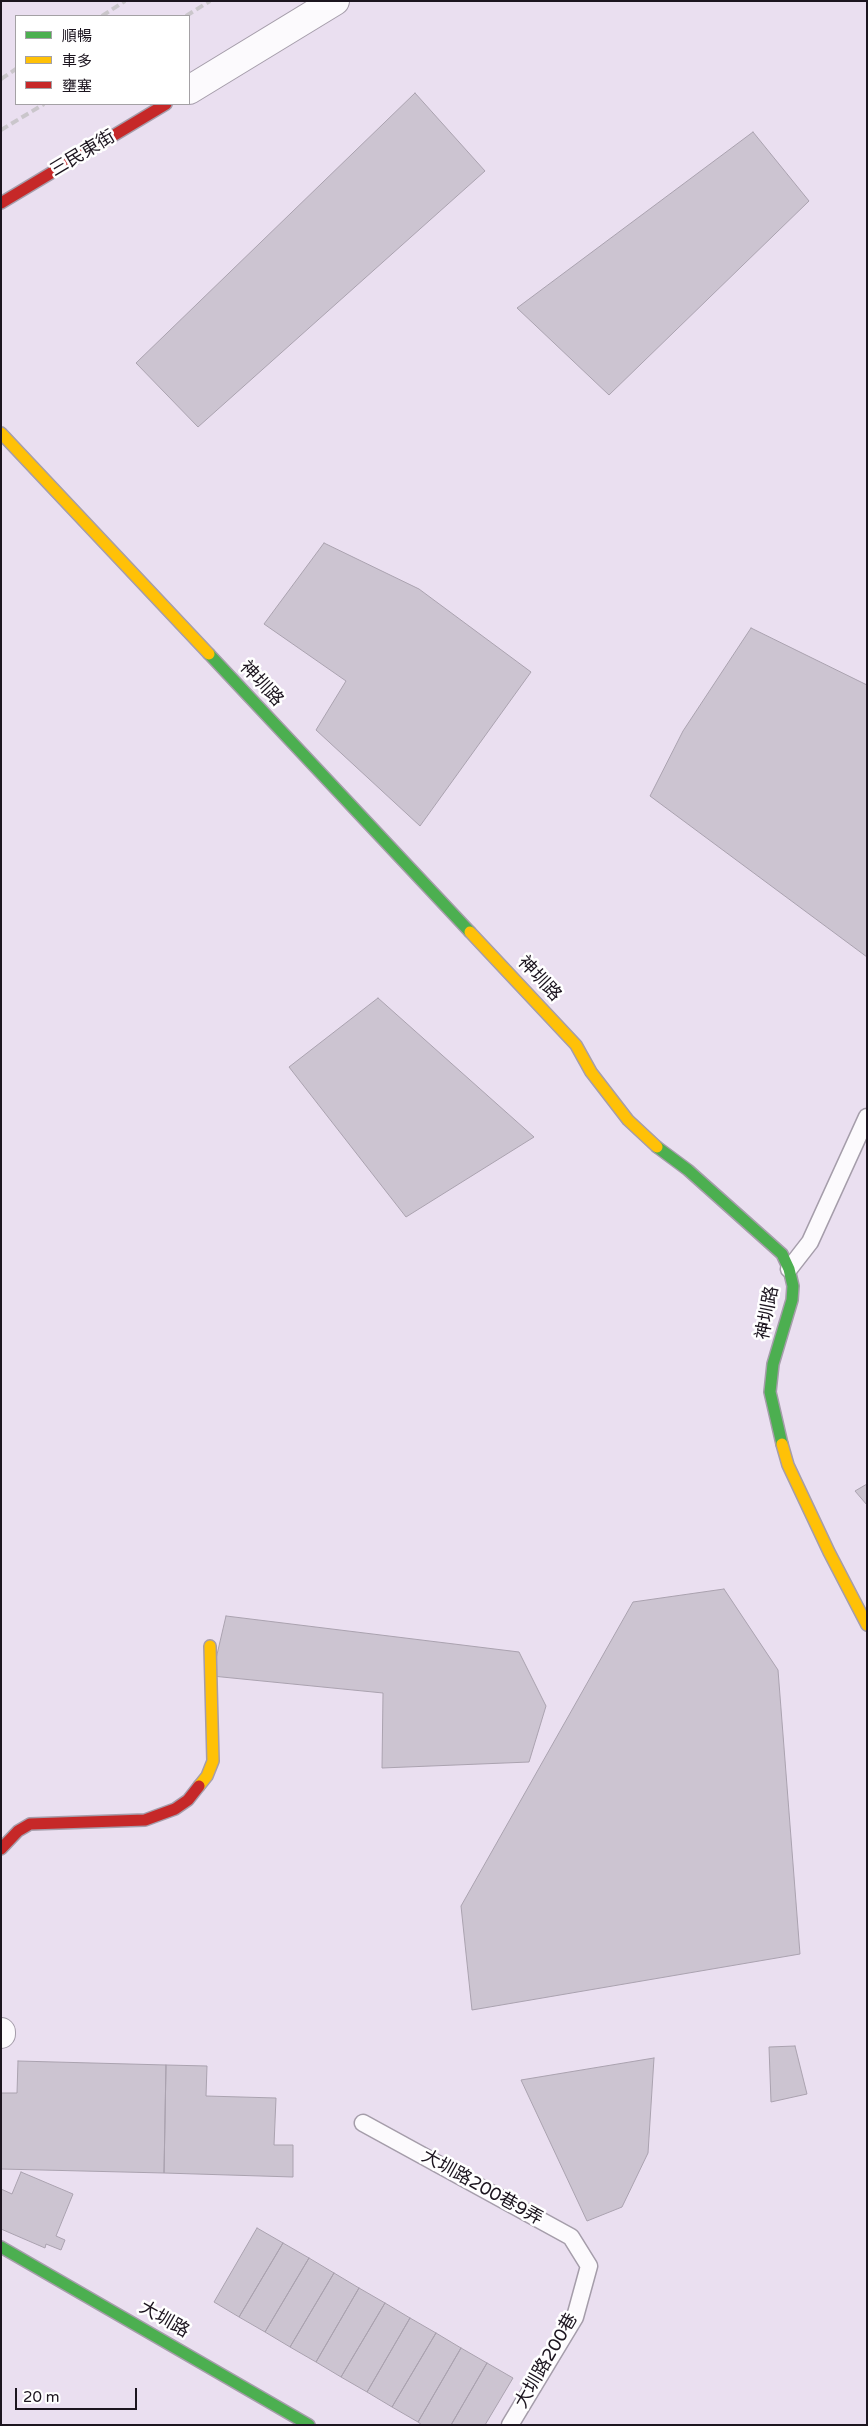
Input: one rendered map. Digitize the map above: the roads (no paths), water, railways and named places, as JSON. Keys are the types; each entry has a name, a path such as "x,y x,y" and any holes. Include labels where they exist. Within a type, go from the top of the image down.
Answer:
{"street":[{"path":"190,89 335,1"},
{"name":"三民東街","path":"1,203 164,105"},
{"name":"神圳路","path":"1,433 576,1045 595,1078 628,1120 656,1147 688,1170 782,1254 789,1269 793,1286 792,1300 773,1364 770,1392 772,1406 788,1465 829,1552 867,1625"},
{"path":"1,1849 18,1831 30,1824 145,1820 175,1810 188,1800 208,1776 213,1761 210,1646"},
{"name":"大圳路","path":"1,2246 309,2425"}],"lane":[{"path":"789,1269 810,1242 867,1117"},
{"name":"大圳路200巷9弄","path":"363,2122 570,2237 589,2266"},
{"name":"大圳路200巷","path":"510,2425 575,2317 589,2266"}],"railway":[{"path":"104,15 125,1"},
{"path":"188,15 210,1"},
{"path":"1,79 15,70"},
{"path":"1,130 42,105"}]}
